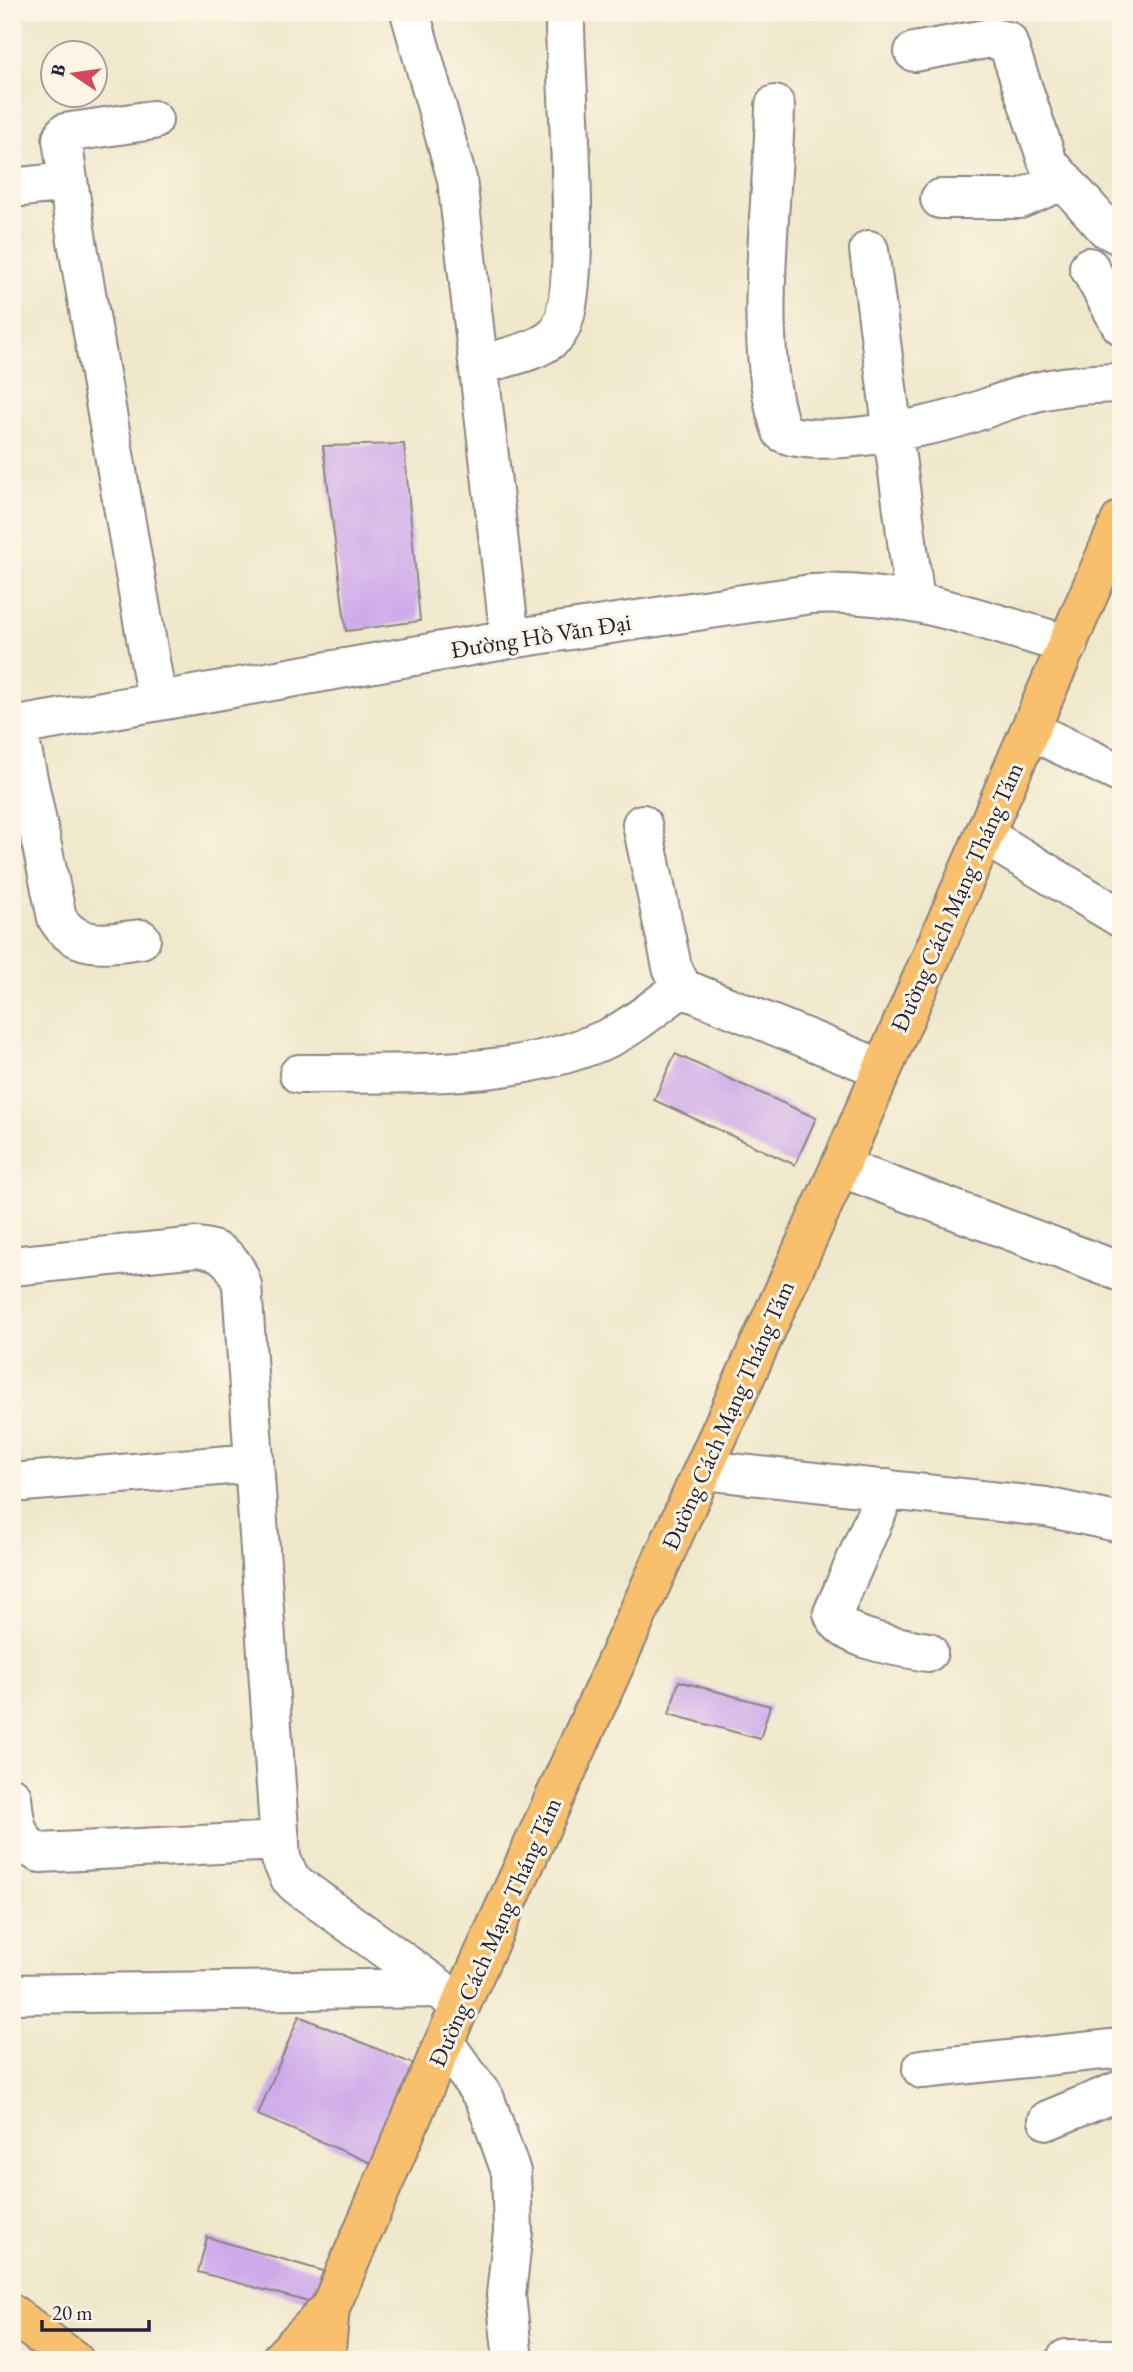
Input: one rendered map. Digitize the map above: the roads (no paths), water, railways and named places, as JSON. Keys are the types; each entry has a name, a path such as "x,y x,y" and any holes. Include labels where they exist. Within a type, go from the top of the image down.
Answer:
{"main road":[{"name":"Đường Cách Mạng Tháng Tám","path":"325,2360 330,2308 444,2042 449,1997 704,1470 840,1167 1121,520"},
{"name":"Đường Cách Mạng Tháng Tám","path":"280,2360 330,2308"},
{"path":"12,2314 74,2360"}],"street":[{"path":"410,12 452,150 481,365 510,639"},
{"path":"481,365 540,346 557,334 566,311 574,229 565,12"},
{"path":"914,52 956,28 1007,41 1048,163 1106,229 1121,236"},
{"path":"775,105 767,333 772,402 782,432 793,438 812,440 894,431 960,417 1039,391 1121,383"},
{"path":"153,120 65,133 62,139 157,701"},
{"path":"940,199 1020,200 1064,180"},
{"path":"12,188 68,182"},
{"path":"869,250 915,602"},
{"path":"1089,267 1121,325"},
{"name":"Đường Hồ Văn Đại","path":"15,727 510,639 811,594 859,594 915,602 1068,645"},
{"path":"15,727 57,918 72,935 93,945 141,939"},
{"path":"1030,730 1121,774"},
{"path":"642,824 672,967 682,988 881,1069"},
{"path":"984,835 1121,918"},
{"path":"299,1074 500,1069 550,1060 609,1038 682,988"},
{"path":"840,1167 1121,1272"},
{"path":"12,1266 197,1247 221,1252 238,1271 242,1285 282,1859 290,1878 449,1997"},
{"path":"12,1483 254,1464"},
{"path":"704,1470 1046,1507 1121,1523"},
{"path":"887,1489 833,1613 841,1627 857,1635 928,1652"},
{"path":"12,1797 19,1836 28,1848 40,1853 279,1841"},
{"path":"12,1994 449,1997"},
{"path":"444,2042 485,2099 511,2172 513,2231 506,2295 513,2360"},
{"path":"922,2069 1121,2048"},
{"path":"1048,2120 1121,2090"},
{"path":"1066,2359 1121,2359"}]}
